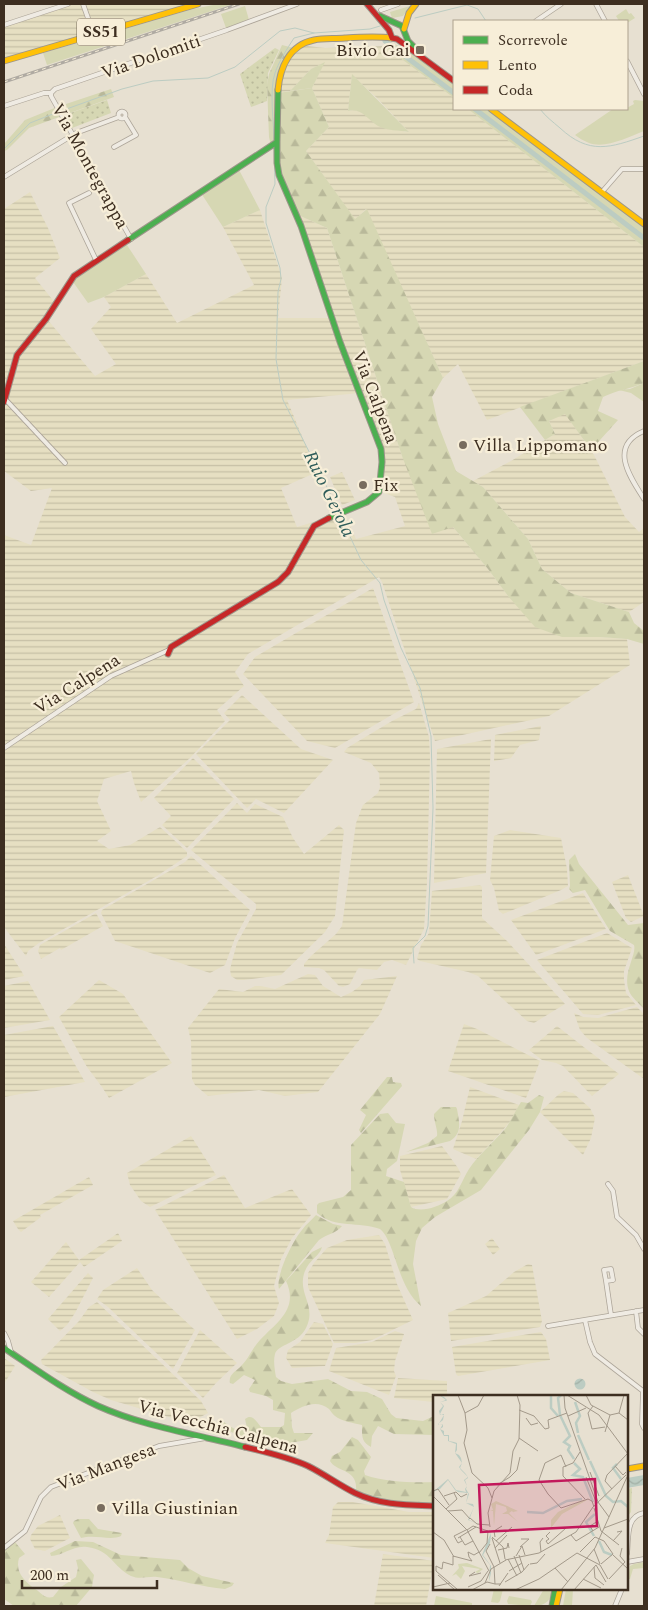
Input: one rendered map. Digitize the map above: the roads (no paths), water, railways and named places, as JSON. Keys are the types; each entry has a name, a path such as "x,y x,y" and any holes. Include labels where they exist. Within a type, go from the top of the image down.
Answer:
{"street":[{"path":"4,25 68,4"},
{"path":"82,4 94,35"},
{"name":"SS51","path":"4,61 198,4"},
{"name":"Via Dolomiti","path":"4,106 44,92 51,92 297,4"},
{"path":"367,4 377,14 392,35 453,80"},
{"path":"381,10 398,4"},
{"path":"392,35 396,24 416,4"},
{"path":"537,20 561,4"},
{"path":"596,4 603,20"},
{"path":"392,35 403,36 409,13"},
{"path":"377,14 402,26 410,43 424,58"},
{"name":"Via Calpena","path":"4,748 111,676 168,652 171,647 278,582 288,572 314,526 359,506 377,494 380,486 382,453 374,427 337,334 301,226 279,175 275,143 278,82 285,62 295,47 313,40 392,35"},
{"path":"628,63 644,94"},
{"name":"Via Montegrappa","path":"51,92 51,96 130,239"},
{"path":"492,110 644,224"},
{"path":"4,177 73,135 119,117 122,111 125,112 125,117 136,134 114,147"},
{"path":"65,463 4,401 14,362 21,350 46,319 72,279 96,260 275,143"},
{"path":"602,192 622,169 644,168"},
{"path":"89,193 69,203 96,260"},
{"path":"644,431 635,436 626,446 624,456 633,483 644,499"},
{"path":"608,1184 613,1191 617,1217 636,1235 644,1249"},
{"path":"606,1281 611,1315"},
{"path":"548,1326 644,1310"},
{"path":"636,1311 638,1328 644,1334"},
{"path":"585,1320 592,1349 598,1357 643,1391 642,1424 644,1428"},
{"path":"4,1333 12,1354"},
{"name":"Via Vecchia Calpena","path":"4,1348 98,1406 150,1424 287,1458 308,1466 355,1493 373,1499 395,1505 433,1506"},
{"name":"Via Mangesa","path":"4,1548 25,1531 42,1498 51,1487 159,1446 208,1437"},
{"path":"628,1469 644,1466"},
{"path":"628,1547 632,1520 636,1515 644,1513"},
{"path":"628,1562 644,1559"},
{"path":"552,1606 555,1590"},
{"path":"556,1606 560,1590"},
{"path":"615,1606 622,1590"}],"water":[{"path":"580,1378 586,1384 580,1390 574,1384"},
{"path":"644,1475 644,1485 628,1488 628,1478"}],"waterway":[{"path":"415,18 467,5 478,9 485,20"},
{"path":"61,111 122,89 153,81 208,78 235,67 280,31 295,28 314,33 370,29 380,26"},
{"name":"Ruio Gerola","path":"274,141 272,97 275,73 294,38 314,33"},
{"path":"385,41 453,92"},
{"path":"476,110 644,238"},
{"path":"541,110 571,137 590,146 600,147 621,144 644,136"},
{"path":"4,149 30,123 58,112"},
{"name":"Ruio Gerola","path":"274,145 275,184 266,207 266,223 280,268 276,359 283,400 339,511"},
{"name":"Ruio Gerola","path":"340,515 361,560 380,583 401,648 420,688 431,736 433,808 428,926 425,936 413,948 414,963"}],"railway":[{"path":"4,82 239,4"}],"place":[{"name":"Bivio Gai","path":"420,50"},
{"name":"Villa Lippomano","path":"463,445"},
{"name":"Fix","path":"363,485"},
{"name":"Villa Giustinian","path":"101,1508"}]}
